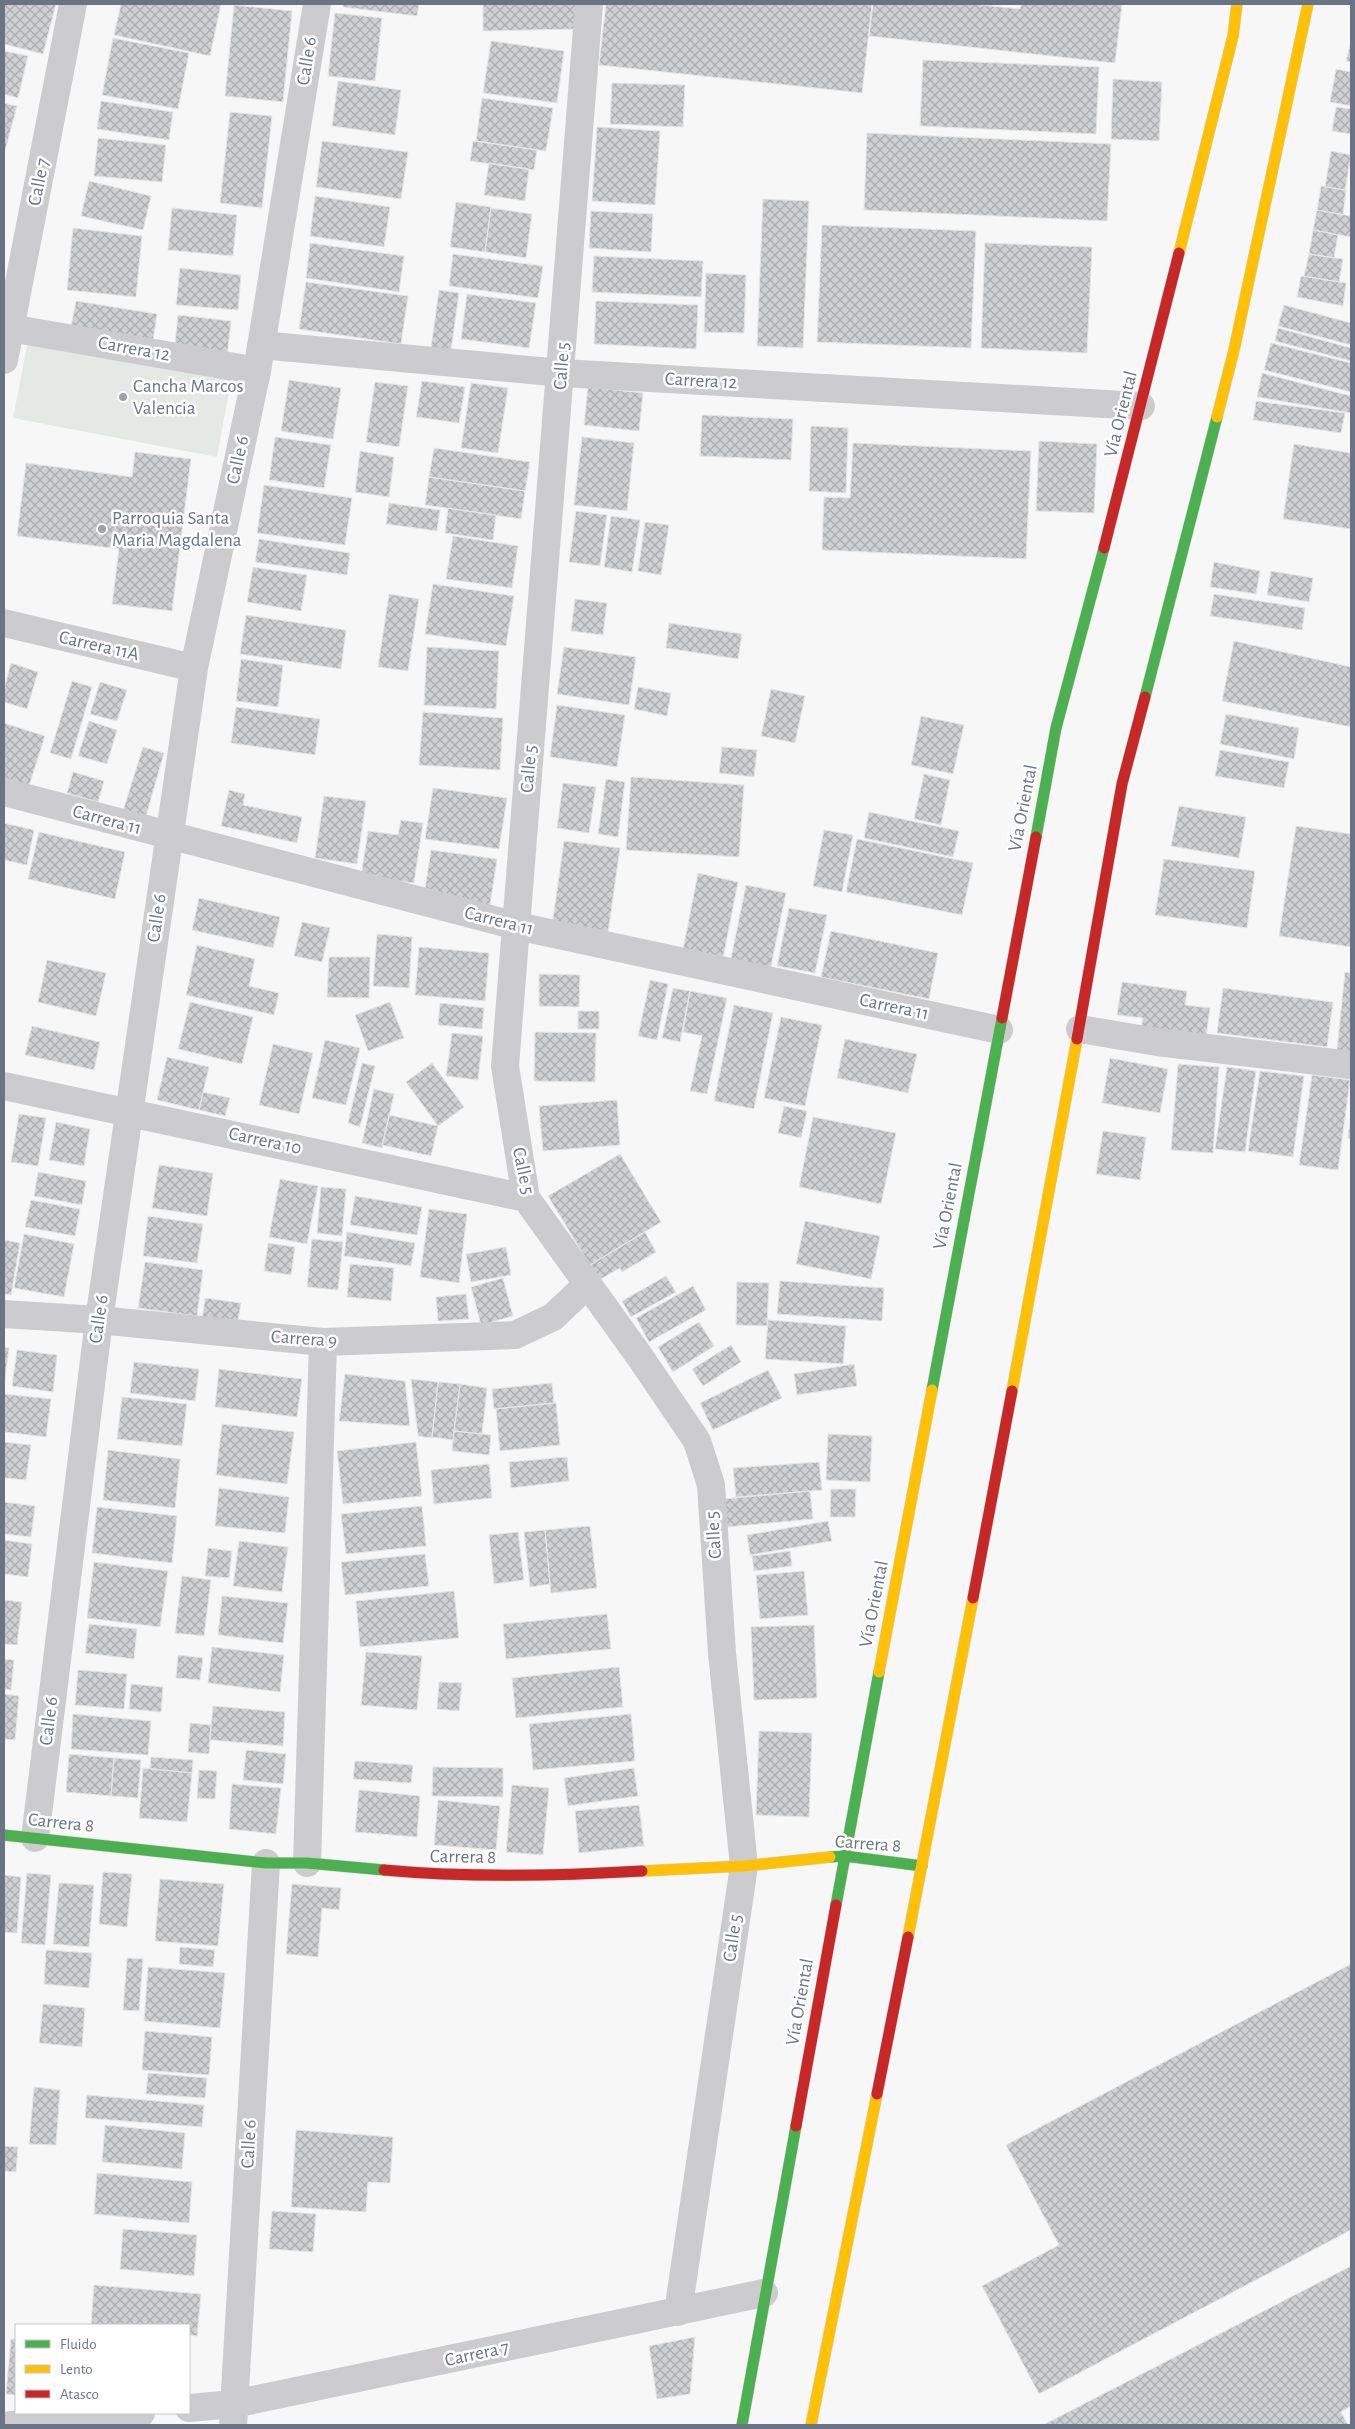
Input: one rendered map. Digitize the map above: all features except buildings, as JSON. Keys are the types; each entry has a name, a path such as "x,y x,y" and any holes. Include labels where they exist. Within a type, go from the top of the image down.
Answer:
{"main road":[{"name":"Vía Oriental","path":"742,2425 764,2293 1056,728 1141,406 1233,36 1237,4"},
{"path":"811,2425 922,1866 1080,1029 1122,784 1234,350 1308,4"},
{"name":"Carrera 8","path":"4,1835 266,1863 307,1863 426,1874 570,1876 744,1866 845,1856 922,1866"}],"street":[{"name":"Calle 7","path":"4,360 73,4"},
{"name":"Calle 6","path":"35,1838 99,1320 194,668 259,358 317,4"},
{"name":"Calle 5","path":"589,4 562,373 505,1066 526,1198 697,1441 711,1485 722,1653 744,1866 678,2312"},
{"name":"Carrera 12","path":"10,328 259,358 1141,406"},
{"name":"Carrera 11A","path":"4,623 194,668"},
{"name":"Carrera 11","path":"4,792 516,926 999,1030"},
{"path":"1080,1029 1157,1042 1351,1065"},
{"name":"Carrera 10","path":"4,1086 129,1111 526,1198"},
{"name":"Carrera 9","path":"4,1314 99,1320 323,1342 515,1336 553,1317 588,1284"},
{"path":"307,1863 323,1342"},
{"name":"Calle 6","path":"233,2415 266,1863"},
{"name":"Carrera 7","path":"190,2408 233,2415 764,2293"},
{"path":"11,2425 130,2414"}],"shaded area":[{"name":"Cancha Marcos Valencia","path":"29,336 232,375 217,457 13,418"}],"traffic: fast":[{"path":"1145,697 1217,417"},
{"path":"1036,837 1056,728 1104,548"},
{"path":"932,1390 1002,1018"},
{"path":"836,1905 879,1672"},
{"path":"4,1835 266,1863 307,1863 384,1870"},
{"path":"830,1857 845,1856 922,1866"},
{"path":"742,2425 796,2126"}],"traffic: slow":[{"path":"1179,253 1233,36 1237,4"},
{"path":"1217,417 1234,350 1308,4"},
{"path":"1012,1391 1077,1039"},
{"path":"879,1672 932,1390"},
{"path":"908,1937 973,1598"},
{"path":"642,1871 744,1866 830,1857"},
{"path":"811,2425 877,2094"}],"traffic: jam":[{"path":"1104,548 1179,253"},
{"path":"1077,1039 1122,784 1145,697"},
{"path":"1002,1018 1036,837"},
{"path":"973,1598 1012,1391"},
{"path":"384,1870 416,1873 513,1875 642,1871"},
{"path":"796,2126 836,1905"},
{"path":"877,2094 908,1937"}],"place":[{"name":"Cancha Marcos Valencia","path":"123,397"},
{"name":"Parroquia Santa Maria Magdalena","path":"102,529"}]}
